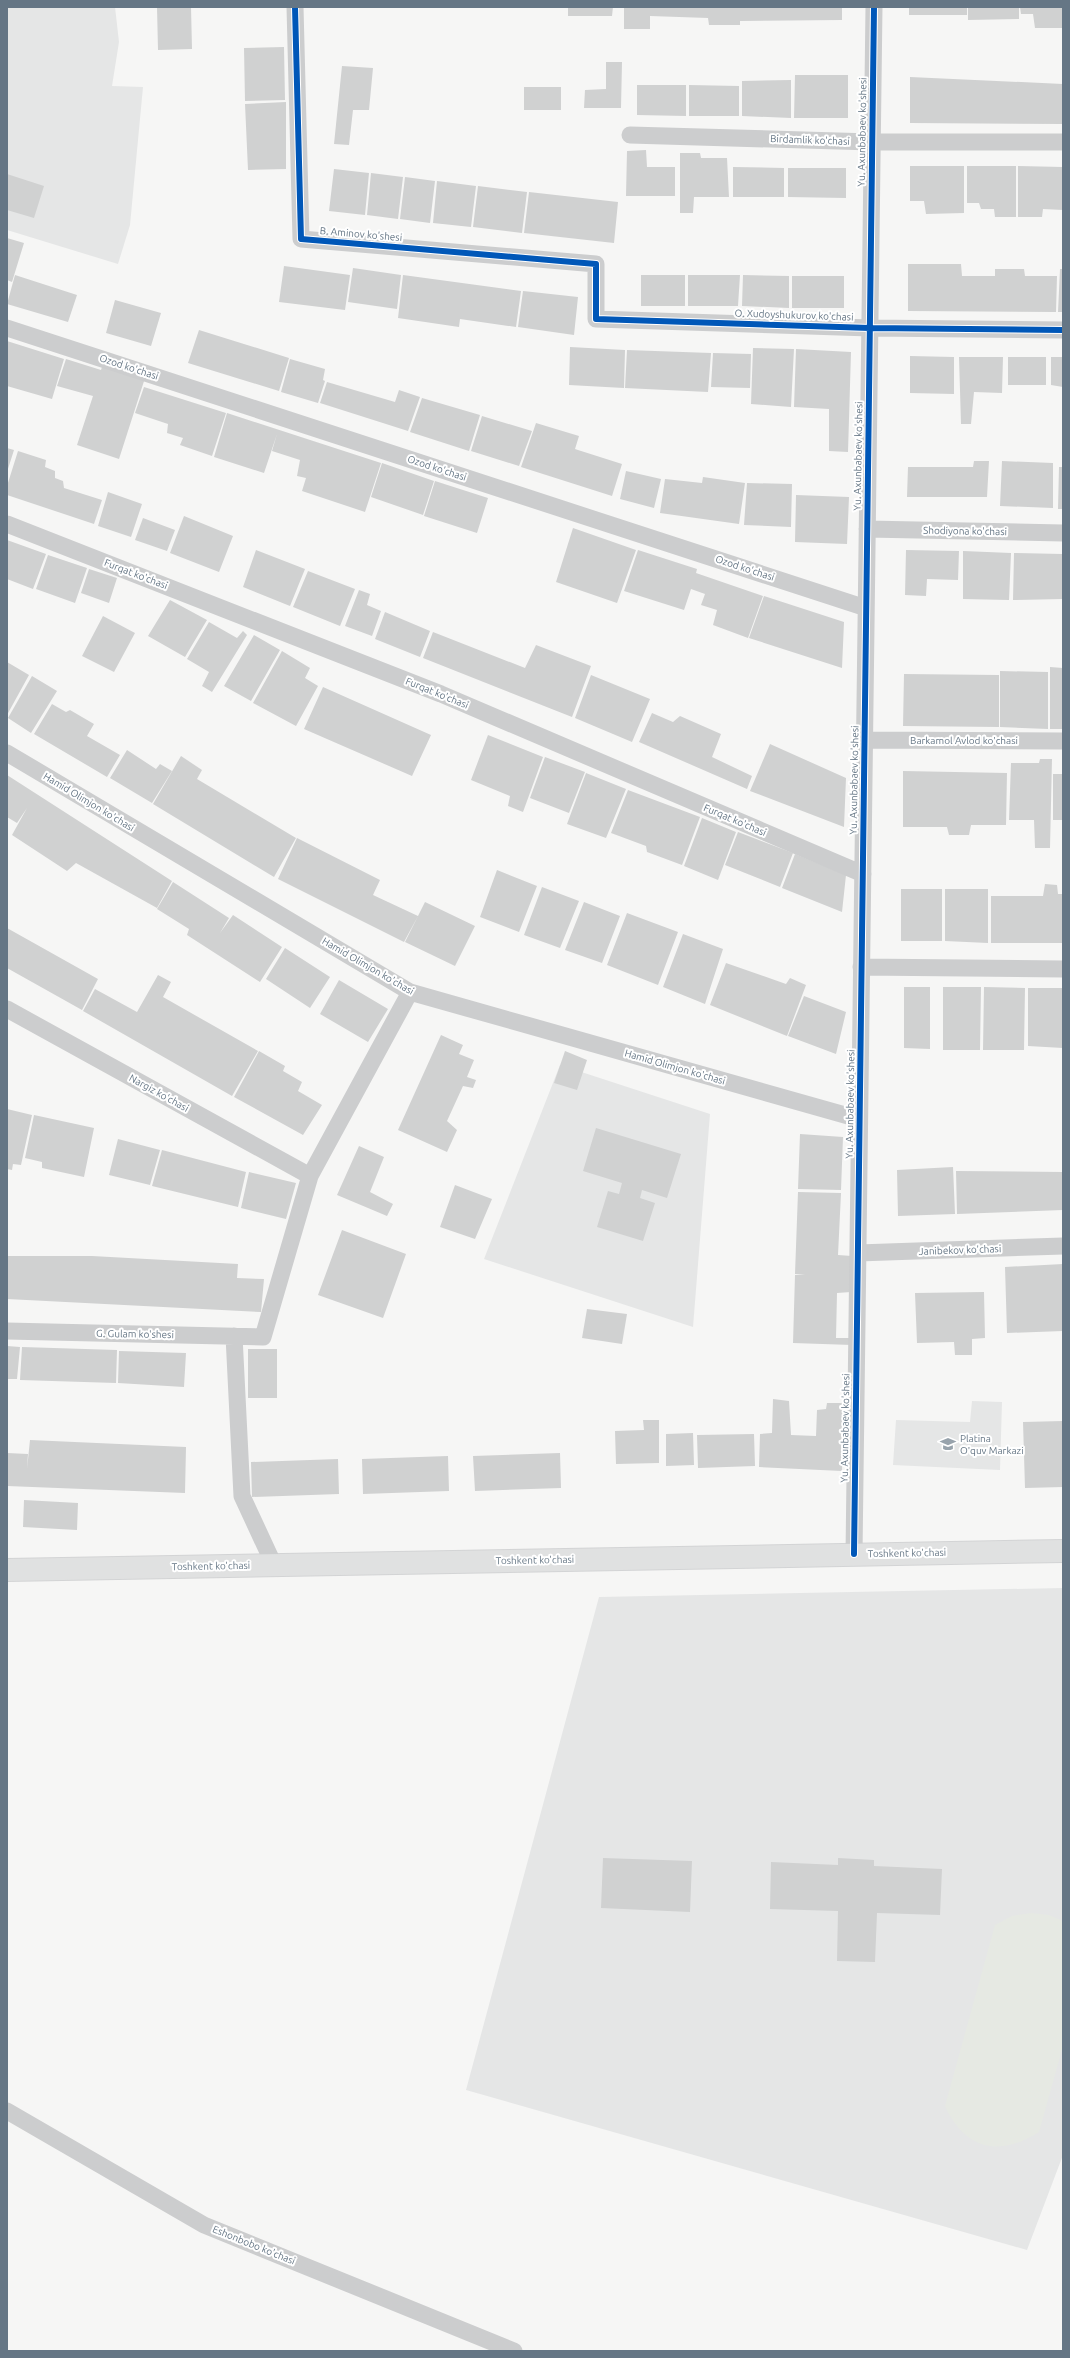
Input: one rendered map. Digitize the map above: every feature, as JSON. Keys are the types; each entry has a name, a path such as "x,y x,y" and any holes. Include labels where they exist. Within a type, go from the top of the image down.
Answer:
{"highway":[{"name":"Toshkent ko'chasi","path":"7,1570 1063,1551"}],"street":[{"name":"B. Aminov ko'shesi","path":"295,7 300,239 596,264 596,318"},
{"name":"Yu. Axunbabaev ko'shesi","path":"854,1554 874,7"},
{"name":"Birdamlik ko'chasi","path":"630,135 872,142 1063,142"},
{"name":"O. Xudoyshukurov ko'chasi","path":"596,318 870,328 1063,330"},
{"name":"Ozod ko'chasi","path":"7,328 866,608"},
{"name":"Furqat ko'chasi","path":"7,524 441,694 863,874"},
{"name":"Shodiyona ko'chasi","path":"867,529 1063,533"},
{"name":"Barkamol Avlod ko'chasi","path":"864,740 1063,741"},
{"name":"Hamid Olimjon ko'chasi","path":"7,753 410,992 860,1119"},
{"path":"861,967 1063,969"},
{"path":"310,1176 410,992"},
{"name":"Nargiz ko'chasi","path":"7,1009 310,1176"},
{"name":"G. Gulam ko'shesi","path":"7,1330 264,1337 310,1176"},
{"name":"Janibekov ko'chasi","path":"858,1253 1063,1246"},
{"path":"234,1336 242,1496 274,1565"},
{"name":"Eshonbobo ko'chasi","path":"7,2111 204,2225 514,2351"}],"shaded area":[{"path":"7,7 115,7 119,42 112,86 143,87 130,225 118,264 7,230"},
{"path":"560,1065 710,1114 693,1327 484,1259"},
{"name":"Platina O'quv Markazi","path":"972,1401 1002,1402 1000,1470 893,1465 896,1420 970,1422"},
{"path":"1063,1588 1063,2155 1027,2250 466,2090 599,1597"},
{"path":"1031,1913 1049,1915 1063,1921 1063,2046 1039,2132 1010,2145 997,2147 984,2145 973,2140 962,2132 953,2121 945,2106 995,1925 1012,1916"}],"building":[{"path":"157,7 191,7 192,49 158,50"},
{"path":"568,7 613,7 612,16 568,16"},
{"path":"624,7 842,7 842,20 740,21 740,25 709,25 708,18 650,16 650,29 624,29"},
{"path":"909,7 967,7 967,15 909,15"},
{"path":"968,7 1019,7 1019,19 968,20"},
{"path":"1020,7 1063,7 1063,28 1035,28 1033,14 1021,14"},
{"path":"284,47 285,100 245,101 244,48"},
{"path":"606,62 622,62 621,108 584,108 585,90 606,89"},
{"path":"342,66 373,68 369,110 353,110 349,145 334,144"},
{"path":"795,75 848,75 848,118 794,118"},
{"path":"910,77 1063,84 1063,124 910,123"},
{"path":"791,80 791,118 742,116 742,81"},
{"path":"637,85 686,85 686,116 637,115"},
{"path":"689,85 739,86 739,116 689,116"},
{"path":"524,87 561,87 561,110 524,110"},
{"path":"286,102 286,169 248,170 245,104"},
{"path":"646,150 647,167 675,167 675,196 626,196 627,151"},
{"path":"680,153 700,153 701,158 727,158 729,197 694,197 693,213 680,213"},
{"path":"910,166 964,166 964,213 926,214 924,201 910,201"},
{"path":"967,166 1016,166 1016,217 995,217 994,209 981,209 979,203 967,203"},
{"path":"1018,166 1063,167 1063,210 1043,209 1042,217 1018,217"},
{"path":"733,167 784,168 784,197 733,197"},
{"path":"788,168 846,168 846,198 788,197"},
{"path":"334,169 369,173 365,215 329,211"},
{"path":"371,173 403,177 398,219 367,215"},
{"path":"7,174 44,186 34,218 7,210"},
{"path":"405,177 435,181 430,223 400,219"},
{"path":"437,181 476,186 471,227 433,223"},
{"path":"478,186 527,192 522,233 473,227"},
{"path":"529,192 618,202 614,243 524,233"},
{"path":"7,238 24,243 12,282 7,280"},
{"path":"908,264 961,264 962,276 995,276 995,269 1024,269 1025,276 1057,276 1056,312 908,311"},
{"path":"284,266 350,275 345,310 279,302"},
{"path":"353,268 401,275 397,309 348,302"},
{"path":"1060,269 1063,269 1063,312 1058,312"},
{"path":"15,275 77,295 68,322 7,304"},
{"path":"403,275 521,291 516,327 460,319 459,327 398,318"},
{"path":"641,275 685,275 685,306 641,306"},
{"path":"688,275 740,275 738,306 688,306"},
{"path":"743,275 789,276 789,308 742,306"},
{"path":"792,276 844,276 844,308 792,308"},
{"path":"523,291 578,297 574,335 518,327"},
{"path":"115,300 161,313 151,346 106,333"},
{"path":"199,330 289,358 279,391 188,363"},
{"path":"7,341 64,359 52,399 7,386"},
{"path":"570,347 625,350 624,388 569,385"},
{"path":"753,348 794,349 791,407 751,404"},
{"path":"796,349 851,352 848,452 829,451 829,409 794,407"},
{"path":"627,350 711,353 708,392 625,388"},
{"path":"713,353 751,354 750,388 711,387"},
{"path":"910,356 954,357 954,394 910,393"},
{"path":"959,357 1003,357 1002,393 974,392 971,424 961,424"},
{"path":"1008,357 1046,357 1046,385 1008,385"},
{"path":"1051,357 1063,357 1063,387 1051,385"},
{"path":"66,359 101,370 103,364 145,378 119,459 77,445 93,396 57,386"},
{"path":"290,359 325,369 323,380 325,381 318,403 281,392"},
{"path":"327,382 395,402 399,390 420,397 408,431 320,403"},
{"path":"144,387 226,413 212,456 180,445 183,438 167,433 168,424 135,413"},
{"path":"422,398 480,415 469,451 410,432"},
{"path":"227,413 381,463 365,512 302,491 306,478 297,476 300,460 272,451 277,434 264,473 214,457"},
{"path":"482,416 532,431 519,466 471,451"},
{"path":"536,423 579,436 575,449 622,464 612,496 521,467"},
{"path":"7,448 14,450 7,472"},
{"path":"18,451 46,460 45,467 55,471 55,478 63,481 64,488 102,500 94,524 7,495 7,486"},
{"path":"974,461 989,461 987,497 907,497 908,467 973,467"},
{"path":"1002,461 1053,463 1053,508 1000,506"},
{"path":"382,463 434,481 423,515 371,497"},
{"path":"1059,467 1063,467 1063,509 1058,509"},
{"path":"626,471 661,479 654,508 620,499"},
{"path":"703,477 745,483 739,524 660,513 665,479 702,483"},
{"path":"435,481 488,498 477,533 424,516"},
{"path":"747,483 792,484 791,527 744,525"},
{"path":"108,492 142,504 131,537 98,526"},
{"path":"796,495 849,497 847,544 795,542"},
{"path":"184,516 233,536 219,572 170,553"},
{"path":"143,518 175,530 167,551 135,540"},
{"path":"573,528 636,550 617,603 556,582"},
{"path":"7,540 46,554 33,589 7,579"},
{"path":"256,550 305,569 290,606 243,587"},
{"path":"638,550 697,569 696,573 763,596 748,638 713,625 717,610 701,605 705,594 691,589 684,610 624,591"},
{"path":"906,550 959,551 958,580 927,579 926,596 905,595"},
{"path":"963,551 1011,553 1009,600 963,599"},
{"path":"1014,553 1063,554 1063,599 1013,600"},
{"path":"48,555 87,568 75,603 36,589"},
{"path":"89,569 117,578 109,603 81,593"},
{"path":"308,571 355,589 340,626 293,607"},
{"path":"359,590 370,594 367,605 381,611 372,636 345,626"},
{"path":"764,596 844,622 842,668 749,638"},
{"path":"170,600 207,620 185,657 148,636"},
{"path":"385,612 430,631 420,657 375,639"},
{"path":"103,616 135,633 114,672 82,656"},
{"path":"209,622 237,638 243,631 247,635 212,692 202,686 209,672 187,659"},
{"path":"433,632 525,668 536,645 591,666 572,717 423,658"},
{"path":"254,635 280,650 251,701 224,686"},
{"path":"282,651 310,668 305,678 318,686 296,726 253,703"},
{"path":"7,662 29,675 7,715"},
{"path":"1050,667 1063,668 1063,729 1050,729"},
{"path":"1000,671 1048,672 1048,729 1000,727"},
{"path":"904,674 999,675 999,727 903,726"},
{"path":"591,675 650,699 632,742 575,718"},
{"path":"32,676 57,691 31,733 8,718"},
{"path":"323,687 431,735 412,776 304,729"},
{"path":"52,704 66,712 70,710 94,724 87,736 120,755 107,777 34,734"},
{"path":"652,713 673,722 680,716 721,734 712,757 752,776 747,789 639,742"},
{"path":"488,735 543,757 523,812 508,806 510,796 471,780"},
{"path":"770,744 846,778 844,827 750,791"},
{"path":"127,750 156,769 160,764 172,771 152,803 110,778"},
{"path":"181,756 202,770 197,779 296,838 274,877 153,804"},
{"path":"545,757 585,772 569,813 530,798"},
{"path":"1040,759 1052,759 1050,848 1035,848 1034,820 1009,820 1011,763 1039,763"},
{"path":"903,771 1007,773 1006,825 971,825 969,835 949,835 947,827 903,827"},
{"path":"586,773 626,789 606,838 567,824"},
{"path":"1053,774 1063,774 1063,820 1053,820"},
{"path":"7,775 172,881 157,908 76,863 67,871 12,835 27,808 17,823 7,817"},
{"path":"628,790 700,817 682,865 647,852 646,846 611,833"},
{"path":"702,818 736,832 718,880 684,866"},
{"path":"738,832 793,853 780,887 725,865"},
{"path":"297,838 380,880 373,895 418,916 404,942 278,879"},
{"path":"795,854 846,875 842,912 782,888"},
{"path":"497,870 537,886 519,932 480,917"},
{"path":"173,882 229,918 220,933 233,915 282,947 260,982 187,935 189,929 157,909"},
{"path":"1045,884 1057,885 1058,894 1063,894 1063,943 991,943 991,896 1043,896"},
{"path":"542,887 579,901 560,948 524,935"},
{"path":"901,889 942,889 942,941 901,941"},
{"path":"945,889 988,889 988,943 945,941"},
{"path":"425,902 475,926 455,966 405,942"},
{"path":"584,902 620,916 602,963 565,950"},
{"path":"627,913 678,932 658,985 607,965"},
{"path":"7,928 98,979 82,1010 7,968"},
{"path":"683,934 723,949 705,1004 663,987"},
{"path":"285,948 330,977 310,1008 266,979"},
{"path":"726,963 786,984 790,978 806,985 787,1036 710,1005"},
{"path":"158,975 171,982 163,997 258,1051 232,1096 83,1011 95,989 137,1012"},
{"path":"339,980 388,1009 368,1042 320,1014"},
{"path":"904,987 930,987 930,1049 904,1048"},
{"path":"943,987 981,987 980,1050 943,1050"},
{"path":"984,987 1025,988 1024,1050 983,1050"},
{"path":"1028,988 1063,988 1063,1048 1028,1046"},
{"path":"804,996 846,1012 836,1054 788,1036"},
{"path":"441,1035 463,1045 459,1054 474,1060 467,1077 476,1080 473,1088 463,1086 447,1121 457,1130 447,1152 398,1130"},
{"path":"259,1051 285,1066 283,1071 302,1082 298,1091 322,1105 303,1135 234,1097"},
{"path":"565,1051 587,1060 577,1090 554,1083"},
{"path":"7,1109 32,1115 21,1165 13,1164 12,1170 7,1169"},
{"path":"34,1115 94,1128 84,1177 42,1168 42,1162 25,1158"},
{"path":"596,1128 681,1154 667,1198 642,1190 640,1198 655,1203 643,1241 597,1227 608,1191 619,1194 622,1183 583,1171"},
{"path":"800,1134 843,1137 841,1190 798,1189"},
{"path":"118,1139 160,1150 150,1185 109,1175"},
{"path":"359,1146 384,1157 370,1192 393,1204 387,1216 337,1195"},
{"path":"162,1150 246,1172 238,1207 152,1186"},
{"path":"953,1167 955,1214 898,1216 897,1170"},
{"path":"956,1171 1063,1172 1063,1210 957,1214"},
{"path":"249,1172 296,1183 286,1219 241,1208"},
{"path":"455,1185 492,1199 475,1239 440,1227"},
{"path":"798,1192 841,1193 838,1255 852,1256 851,1292 837,1293 836,1338 853,1338 852,1345 793,1343 795,1275 805,1275 795,1274"},
{"path":"342,1230 406,1254 383,1318 318,1295"},
{"path":"7,1256 92,1256 238,1264 237,1278 264,1279 261,1312 7,1299"},
{"path":"1063,1264 1063,1331 1007,1333 1005,1267"},
{"path":"984,1292 985,1338 972,1339 972,1355 955,1355 954,1342 917,1343 915,1293"},
{"path":"587,1309 627,1314 622,1344 582,1338"},
{"path":"7,1346 20,1347 17,1379 7,1379"},
{"path":"22,1347 117,1350 116,1383 20,1380"},
{"path":"248,1349 277,1349 277,1398 248,1398"},
{"path":"119,1351 186,1353 184,1387 118,1383"},
{"path":"773,1399 789,1401 791,1435 816,1436 817,1410 826,1409 827,1403 844,1403 842,1471 759,1467 760,1434 772,1433"},
{"path":"643,1420 659,1420 659,1463 616,1464 615,1431 644,1430"},
{"path":"1063,1421 1063,1487 1025,1488 1023,1422"},
{"path":"693,1433 694,1465 666,1466 666,1434"},
{"path":"754,1434 755,1466 698,1468 697,1435"},
{"path":"30,1440 186,1447 185,1493 7,1486 7,1453 28,1454 27,1469"},
{"path":"560,1453 561,1488 475,1491 473,1456"},
{"path":"448,1456 449,1491 363,1494 362,1459"},
{"path":"338,1459 339,1494 252,1497 251,1462"},
{"path":"24,1500 78,1503 77,1530 23,1527"},
{"path":"603,1858 692,1861 690,1912 601,1908"},
{"path":"838,1858 874,1860 874,1866 942,1869 940,1915 877,1913 875,1962 837,1961 838,1911 770,1909 771,1862 838,1865"}],"cycle path":[{"path":"295,7 301,239 596,264 596,319 870,328 1063,330"},
{"path":"854,1554 874,7"}],"place":[{"name":"Platina O'quv Markazi","path":"948,1444"}]}
